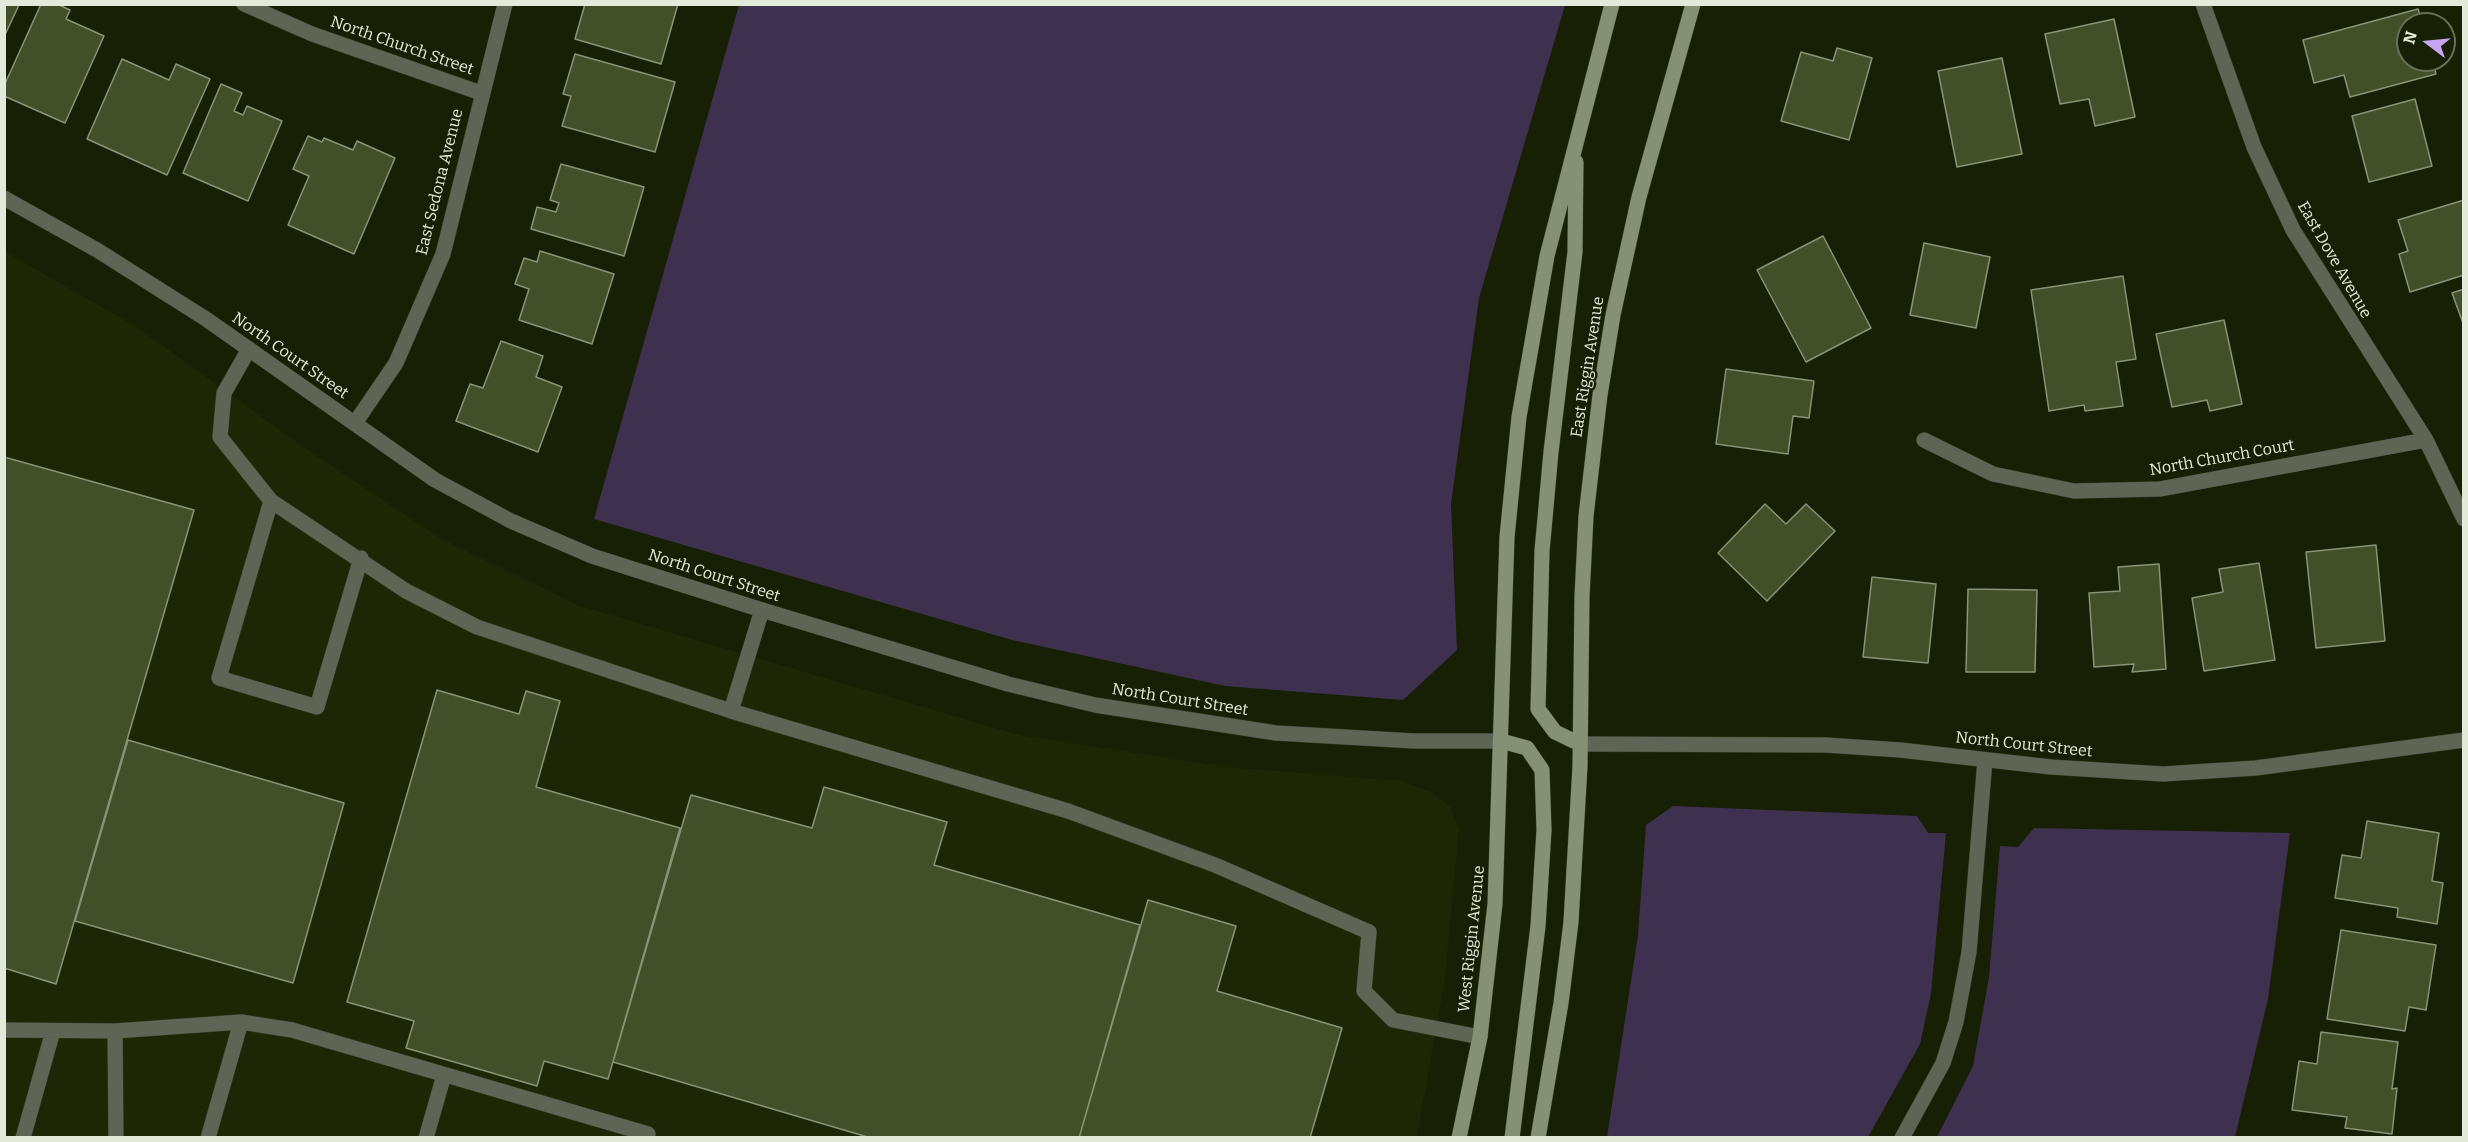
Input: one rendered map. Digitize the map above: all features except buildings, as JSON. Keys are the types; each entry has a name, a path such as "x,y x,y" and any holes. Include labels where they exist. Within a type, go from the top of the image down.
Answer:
{"main road":[{"path":"1512,1137 1538,926 1544,830 1542,770 1527,748 1501,741 1507,537 1519,417 1540,286 1576,137 1612,4"},
{"name":"East Riggin Avenue","path":"1580,744 1582,597 1586,516 1600,395 1630,236 1693,4"},
{"path":"1538,1137 1560,1013 1571,922 1580,744 1555,732 1538,709 1542,551 1551,453 1575,252 1576,137"},
{"name":"West Riggin Avenue","path":"1459,1137 1480,1037 1496,904 1501,741"}],"street":[{"name":"North Church Street","path":"244,4 312,34 481,93"},
{"name":"East Sedona Avenue","path":"355,423 396,363 443,254 481,93 505,4"},
{"name":"East Dove Avenue","path":"2203,4 2254,147 2293,230 2426,440 2463,519"},
{"name":"North Court Street","path":"4,198 97,250 249,349 435,480 511,521 592,556 762,610 1029,689 1130,712 1216,726 1335,738 1501,741"},
{"path":"249,349 224,393 220,437 271,501 361,558 406,591 477,627 731,711 1068,811 1215,865 1369,932 1364,991 1394,1020 1480,1037"},
{"name":"North Church Court","path":"1924,440 1993,474 2074,491 2160,489 2426,440"},
{"path":"271,501 219,678 317,707 361,558"},
{"path":"731,711 762,610"},
{"name":"North Court Street","path":"1580,744 1815,745 1900,750 2122,772 2207,772 2463,740"},
{"path":"1902,1137 1943,1063 1958,1012 1969,952 1985,760"},
{"path":"208,1137 241,1022"},
{"path":"4,1030 116,1031 241,1022 292,1030 651,1136"},
{"path":"23,1137 54,1031"},
{"path":"116,1031 116,1137"},
{"path":"426,1137 444,1075"}],"shaded area":[{"path":"739,5 1565,5 1479,298 1451,504 1457,650 1403,700 1225,686 1012,640 594,519"},
{"path":"4,251 137,327 312,453 442,539 577,605 1019,735 1227,767 1402,781 1432,792 1450,807 1459,829 1445,978 1417,1137 5,1137"},
{"path":"1673,806 1917,816 1928,833 1946,833 1931,993 1920,1044 1868,1137 1607,1137 1638,935 1646,825"},
{"path":"2034,828 2290,833 2268,999 2235,1137 1937,1137 1973,1066 1989,977 2000,846 2018,847"}]}
